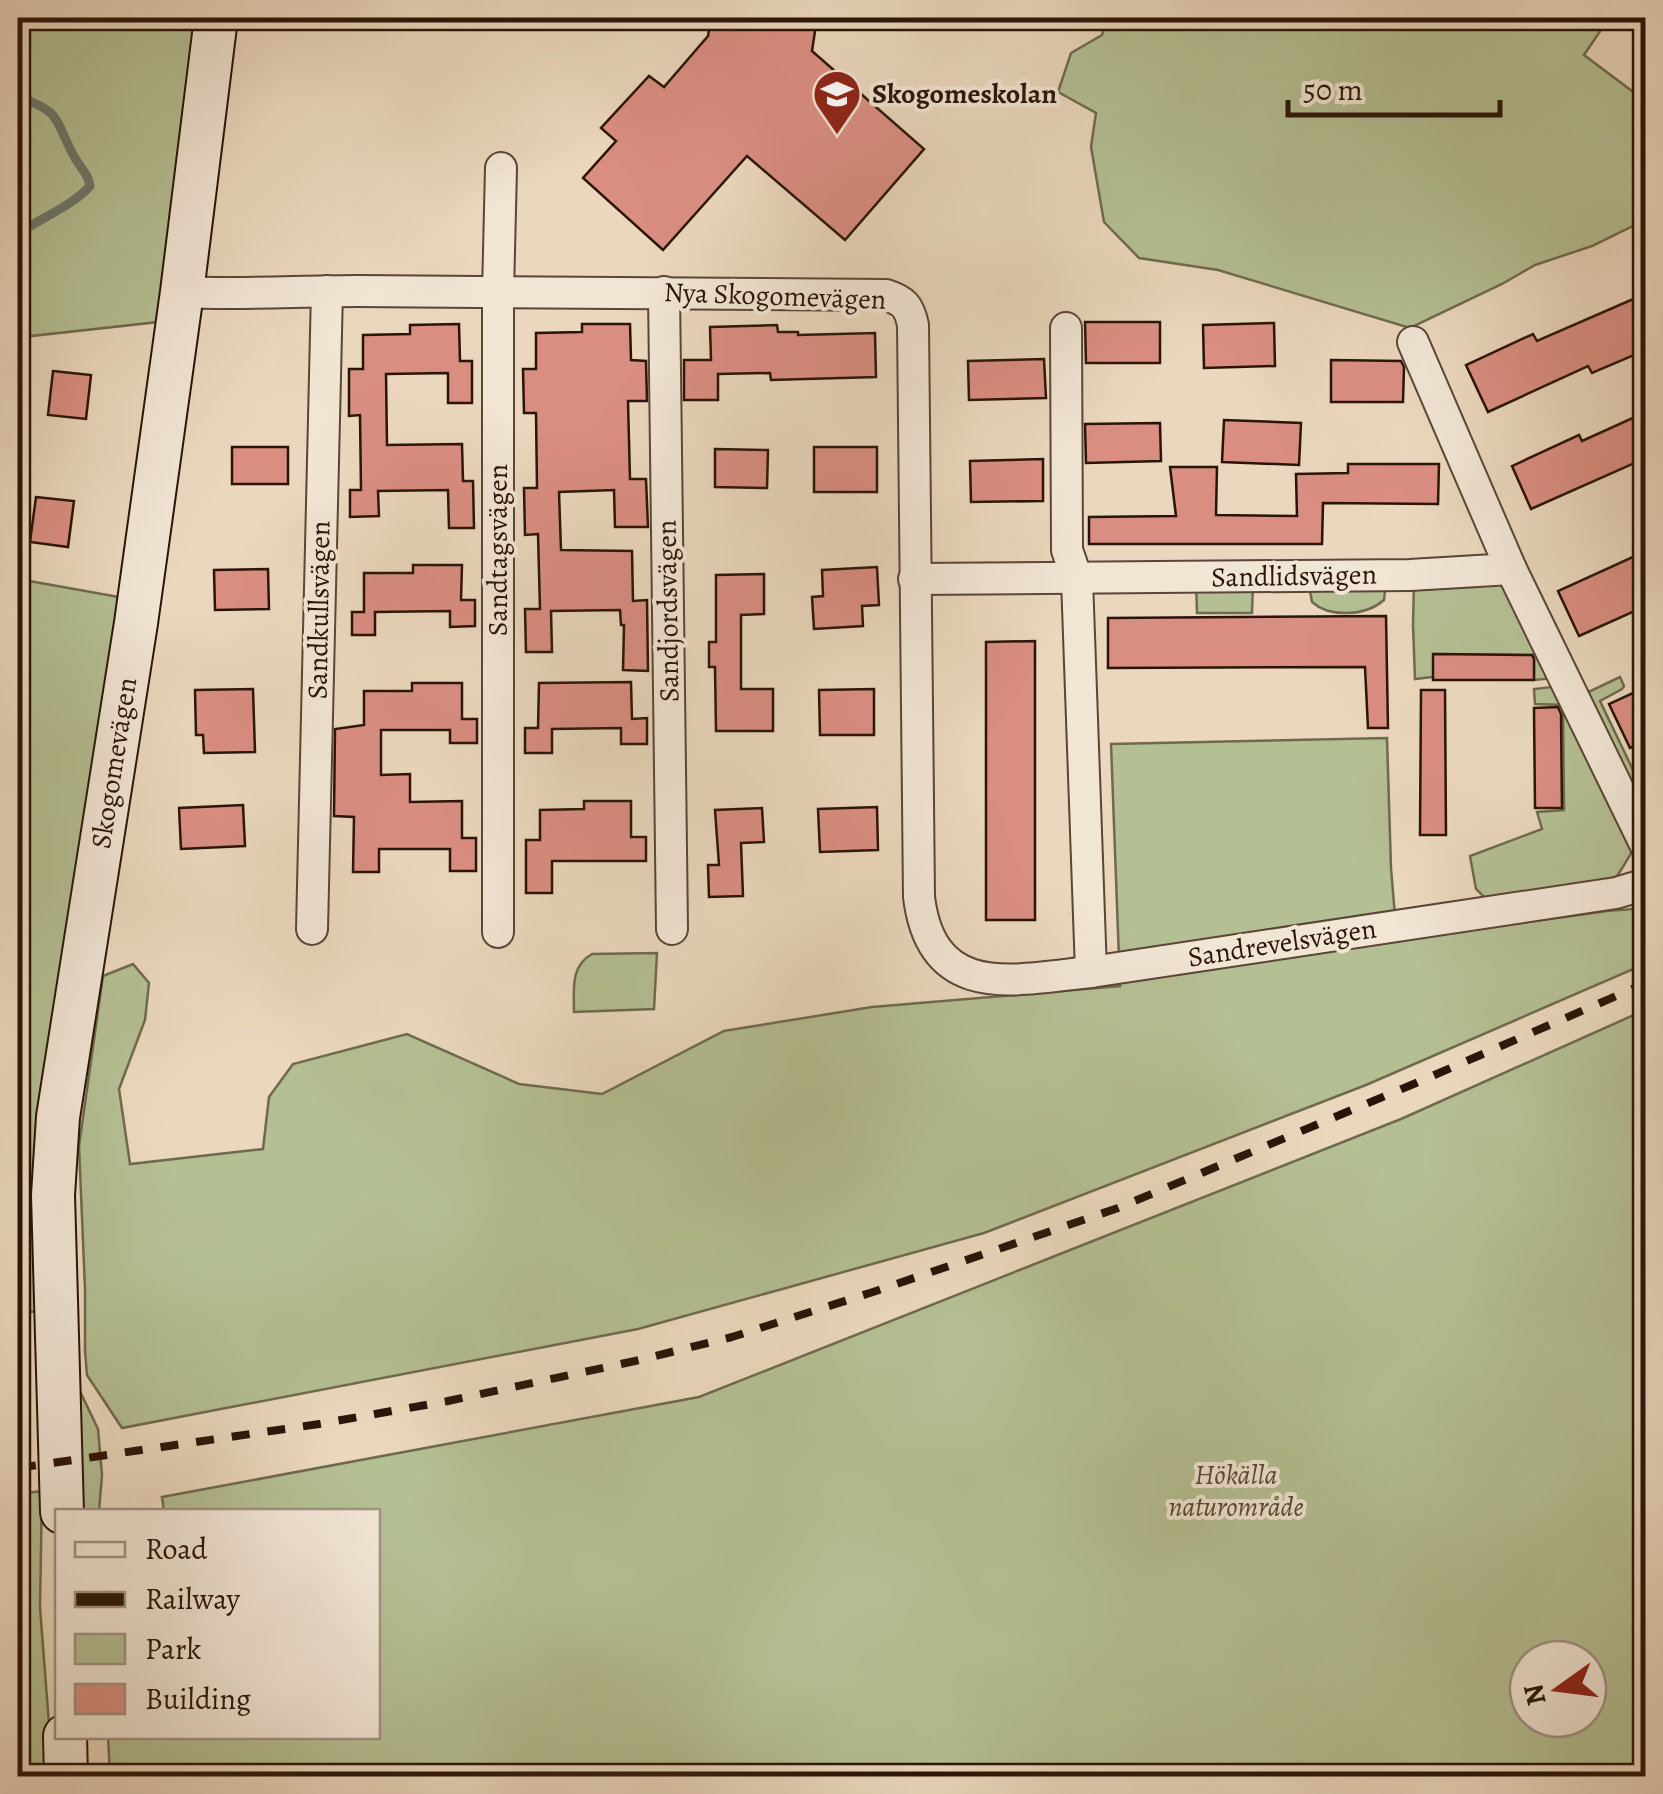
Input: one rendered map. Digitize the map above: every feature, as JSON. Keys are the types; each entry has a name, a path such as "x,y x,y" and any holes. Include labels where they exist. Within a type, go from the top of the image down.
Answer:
{"street":[{"name":"Skogomevägen","path":"62,1509 53,1195 56,1136 139,606 216,18"},
{"name":"Sandtagsvägen","path":"498,932 498,293 502,168"},
{"name":"Sandkullsvägen","path":"312,929 327,291"},
{"name":"Nya Skogomevägen","path":"182,292 664,292 886,296 902,300 910,309 913,325 918,897 930,940"},
{"name":"Sandjordsvägen","path":"664,292 672,929"},
{"path":"1066,328 1067,550 1077,579 1091,972"},
{"path":"1413,342 1511,569 1646,846"},
{"name":"Sandlidsvägen","path":"914,578 1410,574 1511,569"},
{"name":"Sandrevelsvägen","path":"930,940 952,965 986,980 1007,980 1091,972 1616,893 1646,884"},
{"path":"65,1739 66,1776"}],"green space":[{"path":"18,18 197,18 158,322 23,337 18,397"},
{"path":"1107,18 1609,18 1584,55 1632,91 1645,94 1645,220 1592,246 1535,265 1410,328 1218,270 1139,258 1104,222 1091,147 1096,113 1058,92 1071,53 1102,35"},
{"path":"18,579 119,597 39,1311 18,1313"},
{"path":"1253,582 1252,613 1197,613 1196,583"},
{"path":"1499,582 1519,595 1556,678 1534,680 1534,655 1434,654 1433,677 1415,679 1414,583"},
{"path":"1386,583 1384,600 1368,609 1348,613 1328,611 1312,602 1309,585"},
{"path":"1620,677 1622,689 1600,701 1633,770 1645,765 1645,829 1586,693"},
{"path":"1560,686 1632,852 1616,878 1485,898 1476,889 1470,856 1542,829 1537,812 1564,810 1563,705 1535,704 1534,689"},
{"path":"1387,738 1397,940 1645,908 1645,964 1366,1085 984,1233 638,1329 122,1428 87,1375 79,1146 103,976 133,964 149,983 145,1020 119,1089 130,1164 263,1149 269,1097 293,1064 407,1034 519,1084 602,1094 724,1031 872,1007 1120,986 1111,744"},
{"path":"657,953 654,1009 574,1012 577,972 592,954"},
{"name":"Hökälla naturområde","path":"1645,1010 1645,1776 110,1776 108,1739 380,1739 380,1509 164,1509 162,1497 699,1397 1401,1119"},
{"path":"77,1385 98,1429 102,1475 99,1509 78,1509"},
{"path":"42,1491 40,1607 53,1776 18,1776 18,1494"}],"building":[{"path":"711,18 817,18 812,51 924,149 845,240 747,156 663,250 583,178 616,141 601,128 649,76 664,87 708,36"},
{"path":"1638,297 1646,314 1646,350 1592,373 1588,366 1488,412 1466,365 1533,334 1537,341"},
{"path":"1085,322 1160,322 1160,363 1086,363"},
{"path":"1274,323 1275,366 1204,368 1203,325"},
{"path":"459,324 460,361 472,361 472,403 448,403 448,373 386,374 387,445 462,444 463,481 473,481 474,528 449,528 448,490 378,491 379,516 350,517 350,490 361,490 360,415 349,416 349,369 363,369 363,335 410,334 410,325"},
{"path":"582,324 630,324 631,360 646,361 647,401 628,401 630,479 646,479 648,527 615,527 614,490 559,492 561,550 632,551 633,601 647,600 648,671 623,670 624,625 620,610 551,611 552,652 526,652 525,609 540,609 538,534 525,535 524,488 537,488 536,413 524,413 523,369 536,369 536,333 582,332"},
{"path":"777,325 778,332 798,335 875,333 876,377 771,380 770,373 718,374 718,400 684,400 684,360 711,360 710,327"},
{"path":"1044,359 1046,398 969,400 968,361"},
{"path":"1331,360 1401,361 1403,402 1331,402"},
{"path":"53,371 91,375 86,419 48,415"},
{"path":"1646,412 1646,458 1531,509 1512,466 1579,435 1582,441"},
{"path":"1224,420 1301,423 1299,465 1222,462"},
{"path":"1160,423 1161,461 1086,463 1085,424"},
{"path":"232,447 288,447 288,484 232,484"},
{"path":"814,447 877,447 877,492 814,492"},
{"path":"715,449 768,450 767,488 715,487"},
{"path":"1043,459 1043,501 971,502 970,461"},
{"path":"1348,464 1439,464 1438,504 1323,503 1322,544 1089,544 1089,517 1176,516 1170,467 1217,467 1216,515 1297,516 1296,474 1348,473"},
{"path":"36,497 74,501 68,547 30,542"},
{"path":"1646,551 1646,606 1579,636 1558,591"},
{"path":"413,565 462,565 461,600 475,600 475,626 450,627 450,611 375,612 375,635 352,635 352,612 364,612 364,573 413,573"},
{"path":"877,567 879,605 862,606 863,626 814,629 812,597 823,596 822,570"},
{"path":"268,569 269,609 215,610 214,570"},
{"path":"764,574 764,614 741,615 741,689 773,689 773,731 716,731 715,667 709,667 709,642 716,642 716,575"},
{"path":"1386,616 1388,728 1368,728 1365,667 1108,668 1108,618"},
{"path":"1035,641 1035,920 986,920 986,642"},
{"path":"1433,654 1532,655 1534,680 1433,680"},
{"path":"631,682 632,719 647,718 647,744 621,744 621,728 552,729 552,753 525,753 525,728 538,728 539,683"},
{"path":"412,683 462,683 462,719 477,719 477,743 450,743 450,730 381,730 381,775 410,774 410,802 462,801 462,838 476,838 476,871 450,871 450,849 379,849 379,872 353,872 354,817 334,816 335,729 364,725 364,691 412,691"},
{"path":"1646,687 1646,740 1630,748 1609,704"},
{"path":"253,689 255,752 204,753 203,735 196,735 195,690"},
{"path":"874,689 874,735 820,735 819,690"},
{"path":"1421,690 1445,690 1446,835 1420,835"},
{"path":"1558,707 1562,808 1535,808 1534,708"},
{"path":"584,801 631,801 631,837 646,837 646,861 552,861 552,893 526,893 526,840 540,840 540,810 584,809"},
{"path":"243,805 245,846 181,849 179,808"},
{"path":"877,807 878,850 820,852 818,809"},
{"path":"762,808 764,842 741,843 743,896 709,897 708,865 719,865 715,810"}],"waterway":[{"path":"18,97 43,108 56,119 90,186 18,234"}],"railway":[{"path":"18,1468 448,1401 732,1337 1118,1208 1646,983"}],"place":[{"name":"Skogomeskolan","path":"837,136"}]}
